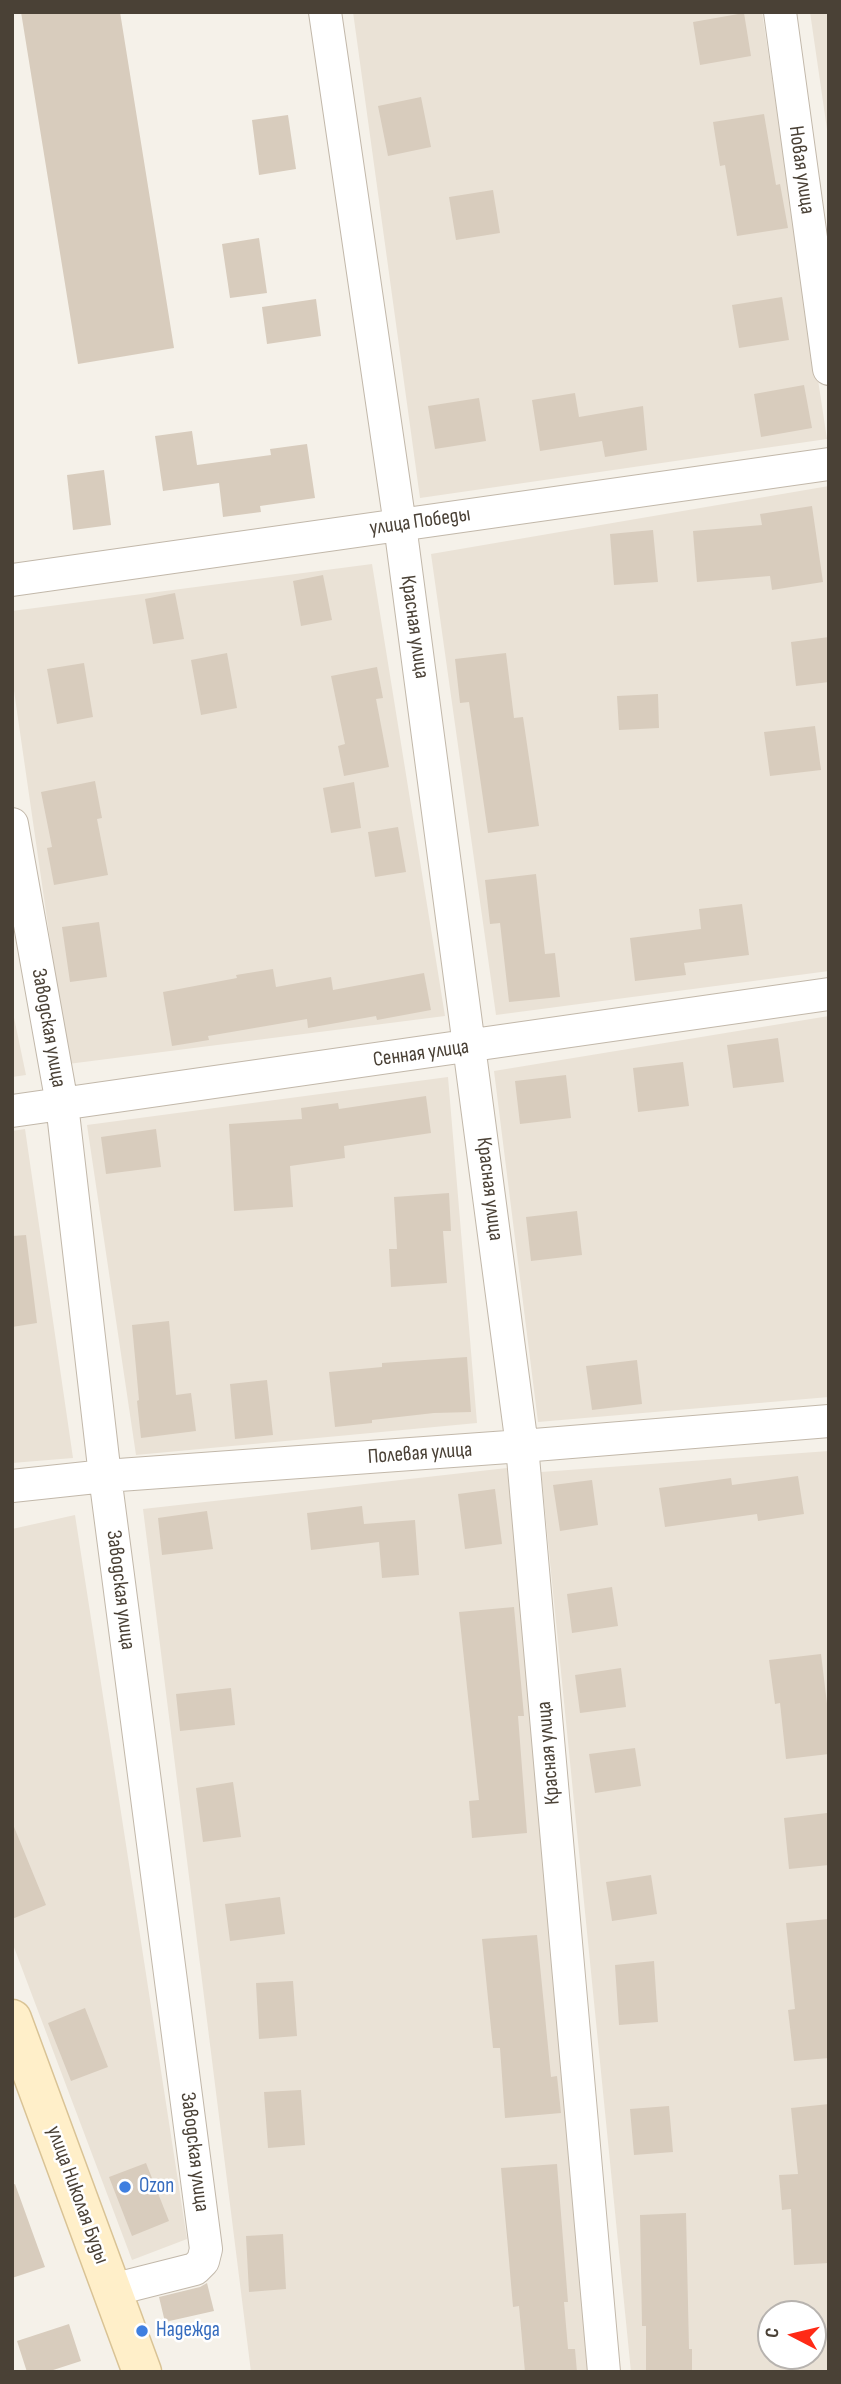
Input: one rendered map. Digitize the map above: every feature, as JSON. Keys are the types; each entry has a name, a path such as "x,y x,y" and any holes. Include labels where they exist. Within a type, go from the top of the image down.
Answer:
{"street":[{"name":"Красная улица","path":"325,12 400,525 522,1446 604,2372"},
{"name":"Новая улица","path":"779,12 829,369"},
{"name":"улица Победы","path":"12,580 829,464"},
{"name":"Заводская улица","path":"12,824 62,1104 105,1476 206,2249 204,2261 195,2269 112,2290"},
{"name":"Сенная улица","path":"12,1111 829,994"},
{"name":"Полевая улица","path":"12,1486 105,1476 829,1421"},
{"name":"улица Николая Буды","path":"12,2019 142,2372"}],"shaded area":[{"path":"353,12 762,12 827,439 420,498"},
{"path":"810,12 829,12 829,143"},
{"path":"829,486 829,971 496,1015 431,554"},
{"path":"372,564 445,1016 68,1064 12,677 12,611"},
{"path":"12,1008 26,1075 12,1077"},
{"path":"829,1016 829,1397 538,1422 494,1071"},
{"path":"448,1077 477,1423 136,1455 87,1125"},
{"path":"25,1129 73,1458 12,1463 12,1131"},
{"path":"829,1451 829,2372 631,2372 541,1472"},
{"path":"507,1468 599,2372 251,2372 143,1509"},
{"path":"75,1515 187,2239 132,2260 12,1942 12,1529"}],"building":[{"path":"21,12 120,12 174,348 78,364"},
{"path":"744,13 751,56 700,65 693,22"},
{"path":"421,97 431,147 388,156 378,106"},
{"path":"764,114 776,185 780,184 788,228 737,236 725,165 720,166 713,122"},
{"path":"288,115 296,169 259,175 252,120"},
{"path":"493,190 500,233 456,240 449,197"},
{"path":"259,238 267,293 230,298 222,244"},
{"path":"782,297 789,340 739,348 732,305"},
{"path":"316,299 321,336 267,344 262,307"},
{"path":"804,385 812,428 761,437 754,394"},
{"path":"575,393 579,417 643,406 647,450 605,457 602,441 540,451 532,400"},
{"path":"479,398 486,441 435,449 428,406"},
{"path":"192,431 197,465 271,455 270,449 307,444 315,498 260,506 261,512 223,517 219,483 163,491 155,436"},
{"path":"104,470 111,525 73,530 67,475"},
{"path":"812,506 823,582 772,590 770,576 697,582 693,531 762,525 760,514"},
{"path":"653,530 658,582 614,585 610,534"},
{"path":"323,575 332,620 301,626 293,581"},
{"path":"175,593 184,639 153,644 145,599"},
{"path":"829,637 829,682 796,686 791,642"},
{"path":"227,653 237,708 201,715 191,660"},
{"path":"506,653 514,718 523,717 539,826 488,833 469,702 460,703 455,659"},
{"path":"84,663 93,717 57,724 47,669"},
{"path":"377,667 383,698 376,699 389,767 344,776 338,746 345,744 331,676"},
{"path":"658,694 659,728 619,730 617,696"},
{"path":"815,726 821,770 770,776 764,732"},
{"path":"95,781 102,818 97,819 108,875 54,885 47,848 52,847 41,792"},
{"path":"354,782 361,828 331,833 323,788"},
{"path":"398,827 406,872 375,877 368,832"},
{"path":"536,874 545,954 555,953 560,997 509,1002 500,923 490,924 485,880"},
{"path":"742,904 749,955 684,963 686,975 635,981 630,938 701,929 699,909"},
{"path":"99,922 107,977 70,982 62,927"},
{"path":"273,969 276,987 331,977 333,990 424,973 431,1010 308,1028 307,1019 208,1036 209,1040 172,1046 163,992"},
{"path":"778,1038 784,1082 733,1088 727,1045"},
{"path":"683,1062 689,1106 638,1112 633,1068"},
{"path":"566,1075 571,1118 520,1124 515,1081"},
{"path":"426,1096 431,1133 344,1146 345,1158 290,1166 293,1207 234,1211 229,1124 302,1119 301,1108 338,1103 339,1109"},
{"path":"156,1129 161,1167 106,1174 101,1137"},
{"path":"449,1193 451,1231 443,1231 447,1283 391,1287 389,1249 397,1249 394,1197"},
{"path":"577,1211 582,1255 531,1261 526,1217"},
{"path":"26,1235 37,1323 12,1327 12,1236"},
{"path":"169,1321 176,1395 191,1393 196,1431 141,1438 132,1325"},
{"path":"467,1357 471,1412 434,1413 335,1427 329,1372 382,1367 382,1363"},
{"path":"637,1360 642,1404 592,1410 586,1366"},
{"path":"267,1380 273,1435 235,1439 230,1384"},
{"path":"798,1476 804,1514 758,1521 757,1514 665,1527 659,1488 731,1478 732,1485"},
{"path":"592,1480 598,1525 560,1531 553,1485"},
{"path":"495,1489 502,1544 465,1549 458,1494"},
{"path":"362,1506 364,1524 415,1520 419,1575 382,1578 379,1542 311,1550 307,1513"},
{"path":"207,1511 213,1549 162,1555 158,1518"},
{"path":"612,1587 618,1626 572,1633 567,1594"},
{"path":"514,1607 524,1716 518,1716 527,1833 472,1838 469,1801 479,1800 459,1612"},
{"path":"821,1654 829,1720 829,1754 786,1759 780,1703 775,1704 769,1660"},
{"path":"621,1668 626,1707 580,1713 575,1675"},
{"path":"231,1688 235,1725 180,1731 176,1694"},
{"path":"635,1748 641,1786 595,1793 589,1754"},
{"path":"233,1782 241,1837 203,1842 196,1788"},
{"path":"827,1813 829,1865 789,1869 784,1818"},
{"path":"12,1822 46,1905 12,1919"},
{"path":"651,1875 657,1914 612,1921 606,1882"},
{"path":"280,1897 285,1934 230,1941 225,1904"},
{"path":"829,1919 829,2058 794,2061 788,2010 795,2009 786,1923"},
{"path":"537,1935 551,2077 557,2076 561,2113 505,2118 500,2048 493,2048 482,1939"},
{"path":"654,1961 658,2022 619,2025 615,1965"},
{"path":"293,1981 297,2036 259,2039 256,1983"},
{"path":"85,2008 108,2067 71,2081 48,2023"},
{"path":"301,2090 305,2145 268,2148 264,2092"},
{"path":"829,2104 829,2263 794,2265 791,2209 782,2210 779,2175 798,2174 791,2108"},
{"path":"669,2106 673,2152 634,2155 630,2109"},
{"path":"146,2163 169,2221 132,2236 109,2177"},
{"path":"557,2164 568,2302 564,2302 568,2349 575,2349 577,2372 525,2372 519,2306 513,2307 501,2168"},
{"path":"15,2184 45,2267 12,2278 12,2185"},
{"path":"686,2213 689,2349 692,2349 692,2372 646,2372 646,2326 642,2326 640,2215"},
{"path":"283,2234 286,2289 249,2292 246,2236"},
{"path":"207,2283 214,2311 165,2322 159,2297"},
{"path":"69,2324 81,2361 47,2372 27,2372 17,2341"}],"place":[{"name":"Ozon","path":"125,2187"},
{"name":"Надежда","path":"142,2331"}]}
